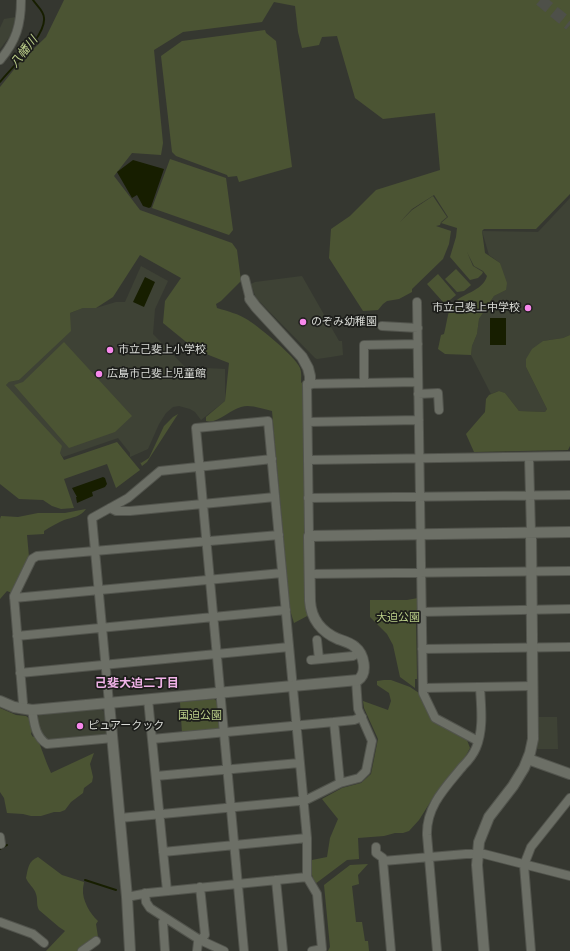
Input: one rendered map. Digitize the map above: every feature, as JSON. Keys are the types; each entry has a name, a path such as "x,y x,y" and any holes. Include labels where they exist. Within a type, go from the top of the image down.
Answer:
{"street":[{"path":"0,60 16,36 21,0"},
{"path":"245,279 250,299 302,357 308,368 310,384"},
{"path":"417,302 423,693 435,718 478,741"},
{"path":"382,326 418,328"},
{"path":"364,383 364,345 418,344"},
{"path":"0,701 6,705 32,710 356,680 360,678 364,674 363,659 360,652 351,644 328,634 317,624 310,606 307,384 418,382"},
{"path":"418,394 438,393 439,410"},
{"path":"308,422 419,420"},
{"path":"244,951 196,428 268,421 307,838 307,877 317,894 322,949 312,951"},
{"path":"308,460 570,456"},
{"path":"484,951 477,853 482,834 489,817 517,780 528,759 533,739 532,571 529,457"},
{"path":"130,951 127,897 92,518 128,498 160,471 272,460"},
{"path":"308,498 570,495"},
{"path":"110,508 116,512 275,497"},
{"path":"309,536 570,532"},
{"path":"21,709 23,703 14,598 32,559 37,556 279,535"},
{"path":"309,574 570,570"},
{"path":"14,598 282,573"},
{"path":"421,612 570,609"},
{"path":"17,636 286,610"},
{"path":"317,640 315,659 353,656 360,652"},
{"path":"20,673 289,647"},
{"path":"422,650 570,647"},
{"path":"120,818 303,800 340,783 358,778 366,771 372,741 358,709 356,680"},
{"path":"423,688 533,686"},
{"path":"437,951 427,830 430,811 440,794 476,750 481,730 480,687"},
{"path":"148,699 166,891"},
{"path":"32,710 34,727 43,742 47,744 112,738"},
{"path":"152,739 354,720 362,717"},
{"path":"334,722 340,783"},
{"path":"528,759 570,774"},
{"path":"156,776 299,763"},
{"path":"531,951 524,865 531,847 570,798"},
{"path":"163,852 307,838"},
{"path":"376,847 376,853 383,858 391,951"},
{"path":"383,861 477,853 570,876"},
{"path":"127,897 145,893 307,877"},
{"path":"276,880 283,951"},
{"path":"197,951 198,942 205,934 200,887"},
{"path":"145,893 148,907 200,940 224,951"},
{"path":"165,918 163,922 165,951"},
{"path":"0,922 33,934 44,943"},
{"path":"82,951 96,941"}],"shaded area":[{"path":"16,17 10,36 0,49 0,28 4,19"},
{"path":"133,160 164,169 151,207 149,208 143,206 137,195 132,198 117,172"},
{"name":"市立己斐上中学校","path":"570,198 570,335 563,338 543,341 526,367 547,409 545,412 519,411 505,393 499,391 491,394 471,355 472,346 477,334 479,319 494,296 506,290 500,263 489,255 482,231 538,232"},
{"name":"市立己斐上小学校","path":"141,266 168,281 155,309 153,334 185,367 225,369 225,401 201,420 195,412 190,409 179,406 173,407 166,413 159,424 148,449 130,457 130,453 118,438 63,457 6,385 9,382 19,380 70,313 83,308 96,308 116,302 125,302"},
{"name":"のぞみ幼稚園","path":"302,276 339,341 342,341 343,355 317,359 315,358 256,298 251,284 255,282"},
{"path":"145,277 155,282 144,307 133,302"},
{"path":"490,318 506,318 506,345 490,345"},
{"path":"103,477 105,478 107,484 105,487 92,492 93,496 77,503 77,497 72,488"},
{"path":"100,708 105,713 107,734 103,738 50,742 45,740 37,725 37,718 40,714"},
{"path":"537,717 557,717 558,749 535,749"}],"green space":[{"path":"64,0 570,0 570,194 536,229 484,229 482,231 485,253 500,263 507,283 506,290 494,296 479,319 477,334 472,346 471,355 445,354 438,349 441,335 444,334 451,306 460,298 481,286 487,276 483,271 474,266 467,252 473,266 483,272 478,278 470,280 450,257 457,228 441,223 448,217 434,195 412,209 400,222 412,210 433,196 447,217 441,222 440,225 436,226 451,231 449,244 443,259 412,289 412,292 399,299 387,301 378,310 363,311 329,258 331,229 350,216 376,190 440,170 435,113 383,119 355,98 337,36 322,37 319,45 302,48 298,32 295,6 274,2 262,22 183,32 154,50 163,143 161,155 132,153 114,176 140,210 232,243 237,250 241,281 216,304 217,308 233,313 253,324 285,350 297,363 301,370 301,383 305,380 309,615 294,623 290,610 272,411 245,406 219,419 206,421 206,417 225,401 229,363 196,350 163,323 165,301 181,278 140,255 113,297 96,308 83,308 70,313 71,331 19,380 9,382 6,385 62,446 60,453 64,460 117,442 140,470 116,488 107,464 64,479 74,508 61,509 52,506 43,500 19,499 0,484 0,87 20,62 46,37"},
{"path":"265,30 266,33 276,41 292,167 239,182 237,176 228,177 227,175 176,156 172,152 161,56 182,41"},
{"path":"170,159 226,178 233,230 229,235 152,208"},
{"path":"456,269 471,285 464,291 457,292 445,279"},
{"path":"438,274 456,295 450,300 443,302 427,284"},
{"path":"570,335 570,446 568,450 474,452 466,434 485,412 486,399 489,395 499,391 505,393 519,411 545,412 547,409 526,367 526,359 532,349 543,341 563,338"},
{"path":"64,342 132,416 115,432 69,448 14,385 23,382"},
{"path":"178,414 147,462 142,466 140,462 141,463 149,458 164,426"},
{"path":"86,509 79,515 64,520 44,531 44,534 27,535 29,557 12,593 7,591 0,599 1,516 18,517 38,513 65,513"},
{"name":"大迫公園","path":"418,598 416,619 417,679 415,679 415,688 400,677 393,645 387,634 370,617 370,600 407,600"},
{"path":"391,680 410,687 419,693 434,722 467,740 470,748 464,759 436,793 419,820 409,831 384,836 358,838 359,859 347,860 315,884 312,875 312,860 327,857 330,838 338,819 322,799 342,788 361,783 371,774 378,739 364,708 363,701 388,710 391,701 389,693 377,685 377,681"},
{"name":"国迫公園","path":"214,699 218,702 220,727 217,730 182,733 180,702"},
{"path":"0,708 16,715 26,716 30,719 31,734 33,737 36,736 51,773 94,753 90,764 93,777 92,782 84,788 83,793 71,802 65,810 41,816 7,813 4,798 0,792"},
{"path":"38,857 62,875 84,882 83,893 85,902 89,911 98,921 96,924 98,937 79,951 46,951 65,931 39,910 37,896 26,878 30,863"},
{"path":"368,864 358,875 359,884 352,886 356,922 362,922 365,941 368,941 369,951 328,951 330,947 324,885 350,865"}],"waterway":[{"name":"八幡川","path":"0,82 27,52 40,34 43,25 43,13 33,0"},
{"path":"0,849 7,845"},
{"path":"85,880 116,890"}],"tunnel":[{"path":"540,0 570,25"}],"place":[{"name":"市立己斐上中学校","path":"528,308"},
{"name":"のぞみ幼稚園","path":"303,322"},
{"name":"市立己斐上小学校","path":"110,350"},
{"name":"広島市己斐上児童館","path":"99,374"},
{"name":"ピュアークック","path":"80,726"}],"district":[{"name":"己斐大迫二丁目","path":"137,684"}]}
